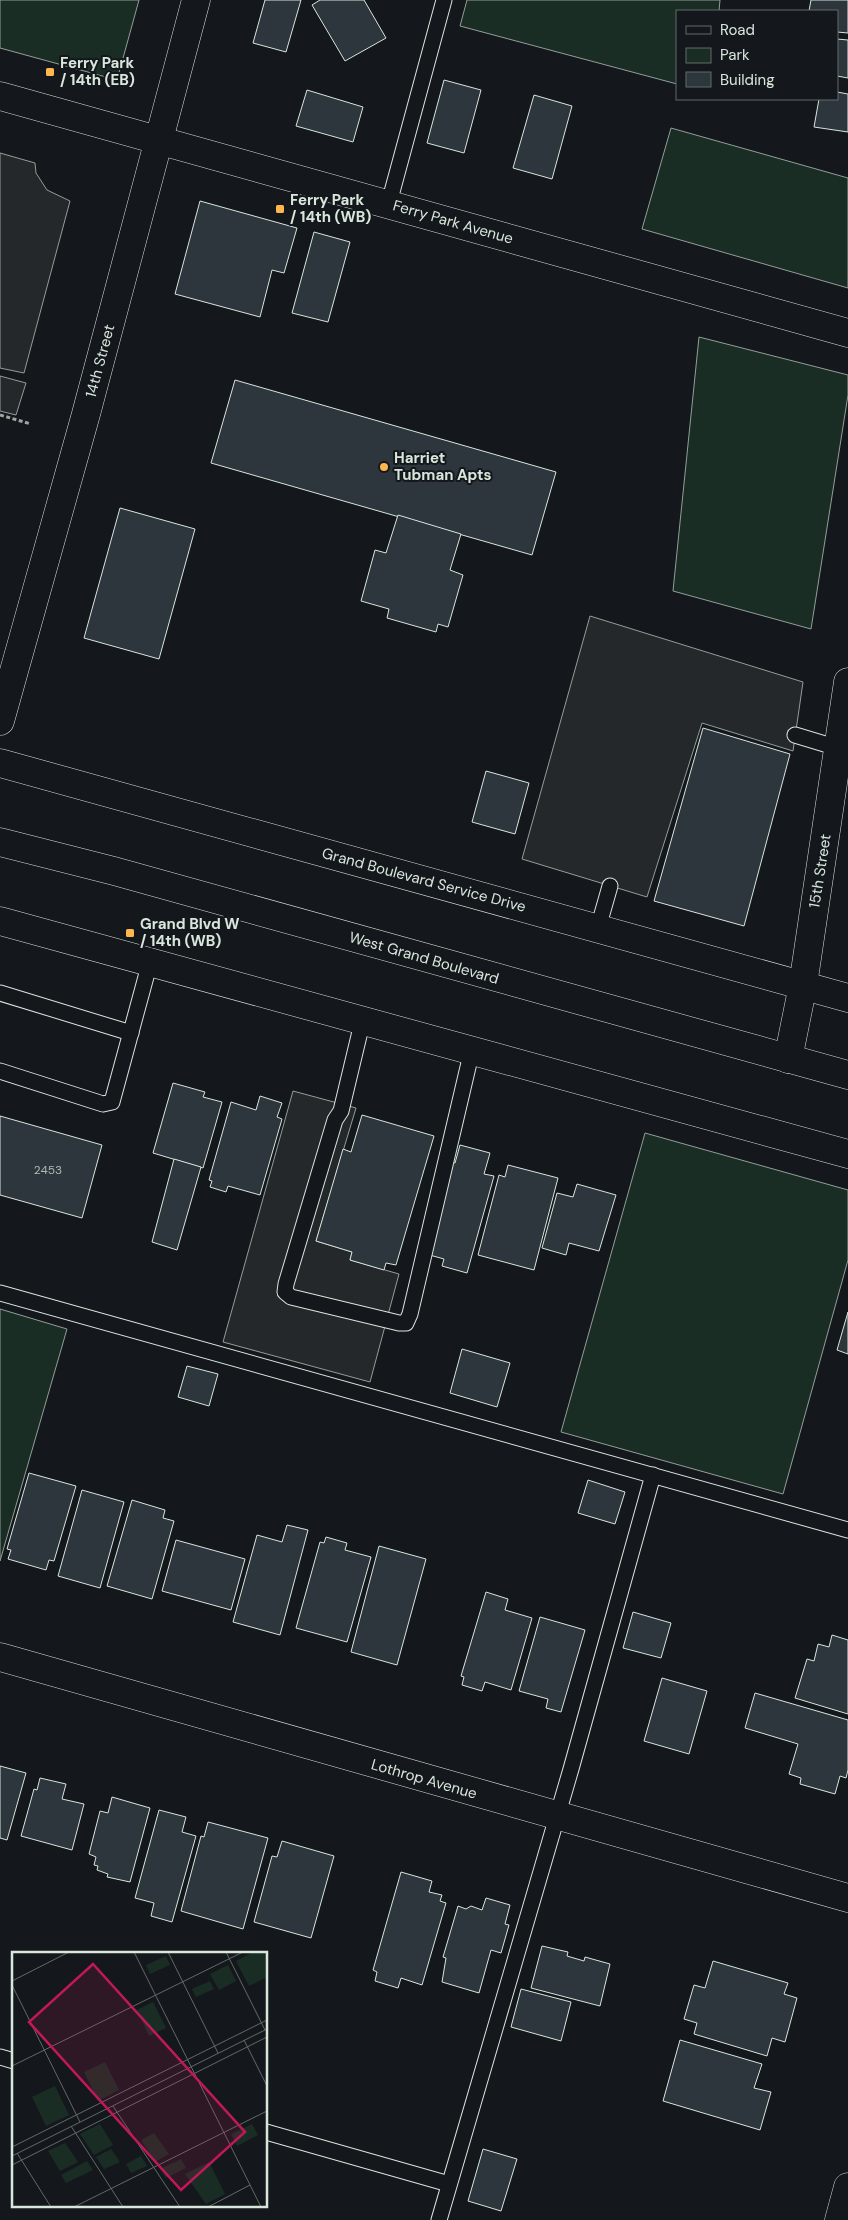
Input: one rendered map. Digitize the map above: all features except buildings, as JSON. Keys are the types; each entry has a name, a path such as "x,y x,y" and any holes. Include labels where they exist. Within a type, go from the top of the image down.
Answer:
{"street":[{"name":"14th Street","path":"0,721 86,414 196,0"},
{"name":"Ferry Park Avenue","path":"0,96 389,203 848,333"},
{"name":"15th Street","path":"788,1059 803,985 847,699"},
{"name":"Grand Boulevard Service Drive","path":"0,763 848,998"},
{"name":"West Grand Boulevard","path":"0,842 114,871 848,1075"},
{"path":"0,921 363,1019 848,1154"},
{"name":"Lothrop Avenue","path":"0,1658 848,1898"},
{"path":"839,2220 848,2188"}],"lane":[{"path":"389,203 444,0"},
{"path":"795,736 838,748"},
{"path":"598,928 610,886"},
{"path":"0,1071 103,1104 112,1102 150,962"},
{"path":"0,993 131,1033"},
{"path":"363,1019 341,1111 335,1120 286,1284 285,1292 291,1297 398,1324 406,1323 410,1314 472,1050"},
{"path":"0,1293 848,1530"},
{"path":"439,2220 557,1817 654,1475"},
{"path":"268,2133 449,2184"}],"path":[{"path":"0,415 31,424"}],"green space":[{"path":"0,0 139,0 117,80 0,48"},
{"path":"467,0 720,0 719,10 676,10 676,84 460,26"},
{"path":"671,128 848,178 848,288 642,229"},
{"path":"699,337 848,375 848,395 811,629 673,591"},
{"path":"645,1133 848,1190 848,1260 783,1494 561,1432"},
{"path":"0,1309 67,1329 0,1561"}],"shaded area":[{"path":"0,153 35,163 36,173 47,190 70,201 24,373 0,368"},
{"path":"0,376 26,383 16,415 0,411"},
{"path":"590,616 803,682 793,751 702,723 647,897 522,859"},
{"path":"293,1091 356,1108 316,1241 352,1252 350,1260 399,1274 370,1382 223,1342"}],"place":[{"name":"Ferry Park / 14th (EB)","path":"50,72"},
{"name":"Ferry Park / 14th (WB)","path":"280,209"},
{"name":"Harriet Tubman Apts","path":"384,467"},
{"name":"Grand Blvd W / 14th (WB)","path":"130,933"}]}
